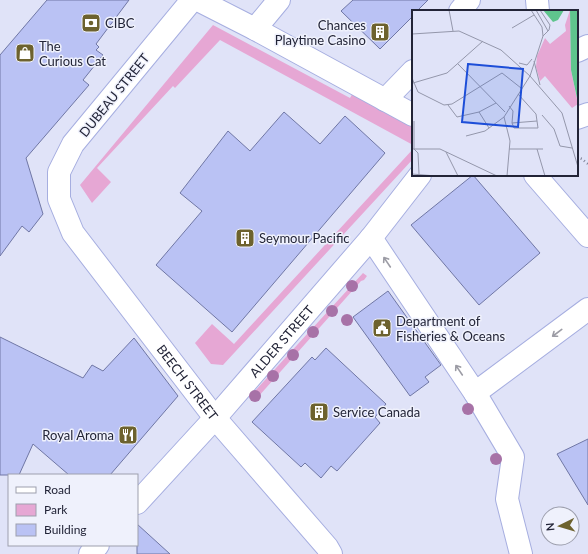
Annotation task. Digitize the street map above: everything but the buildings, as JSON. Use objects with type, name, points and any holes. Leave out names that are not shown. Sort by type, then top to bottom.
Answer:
[{"type":"street","name":"DUBEAU STREET","points":[[59,199],[59,172],[73,144],[192,0]]},
{"type":"street","points":[[198,0],[412,114]]},
{"type":"street","points":[[255,29],[279,0]]},
{"type":"street","points":[[461,10],[469,0]]},
{"type":"street","points":[[537,0],[538,10]]},
{"type":"street","points":[[578,51],[588,46]]},
{"type":"street","points":[[385,100],[412,71]]},
{"type":"street","points":[[578,118],[588,114]]},
{"type":"street","name":"ALDER STREET","points":[[138,502],[215,418],[371,238],[419,176]]},
{"type":"street","points":[[536,176],[588,236]]},
{"type":"street","name":"BEECH STREET","points":[[59,199],[73,233],[215,418],[327,547],[331,554]]},
{"type":"street","points":[[371,238],[475,393],[513,457],[507,499],[521,554]]},
{"type":"street","points":[[475,393],[588,310]]},
{"type":"street","points":[[90,554],[97,546]]},
{"type":"path","points":[[578,157],[588,164]]},
{"type":"green space","points":[[213,25],[350,98],[354,91],[412,121],[412,144],[220,40],[175,88],[173,86],[97,168],[111,182],[92,203],[80,185]]},
{"type":"green space","points":[[412,150],[412,160],[223,365],[211,364],[195,343],[212,324],[234,344]]},
{"type":"green space","points":[[363,273],[367,276],[364,280],[361,281],[258,397],[253,393]]},
{"type":"place","name":"CIBC","points":[[91,23]]},
{"type":"place","name":"Chances Playtime Casino","points":[[380,32]]},
{"type":"place","name":"The Curious Cat","points":[[25,53]]},
{"type":"place","name":"Seymour Pacific","points":[[245,238]]},
{"type":"place","name":"Department of Fisheries & Oceans","points":[[382,328]]},
{"type":"place","name":"Service Canada","points":[[319,412]]},
{"type":"place","name":"Royal Aroma","points":[[128,435]]}]
